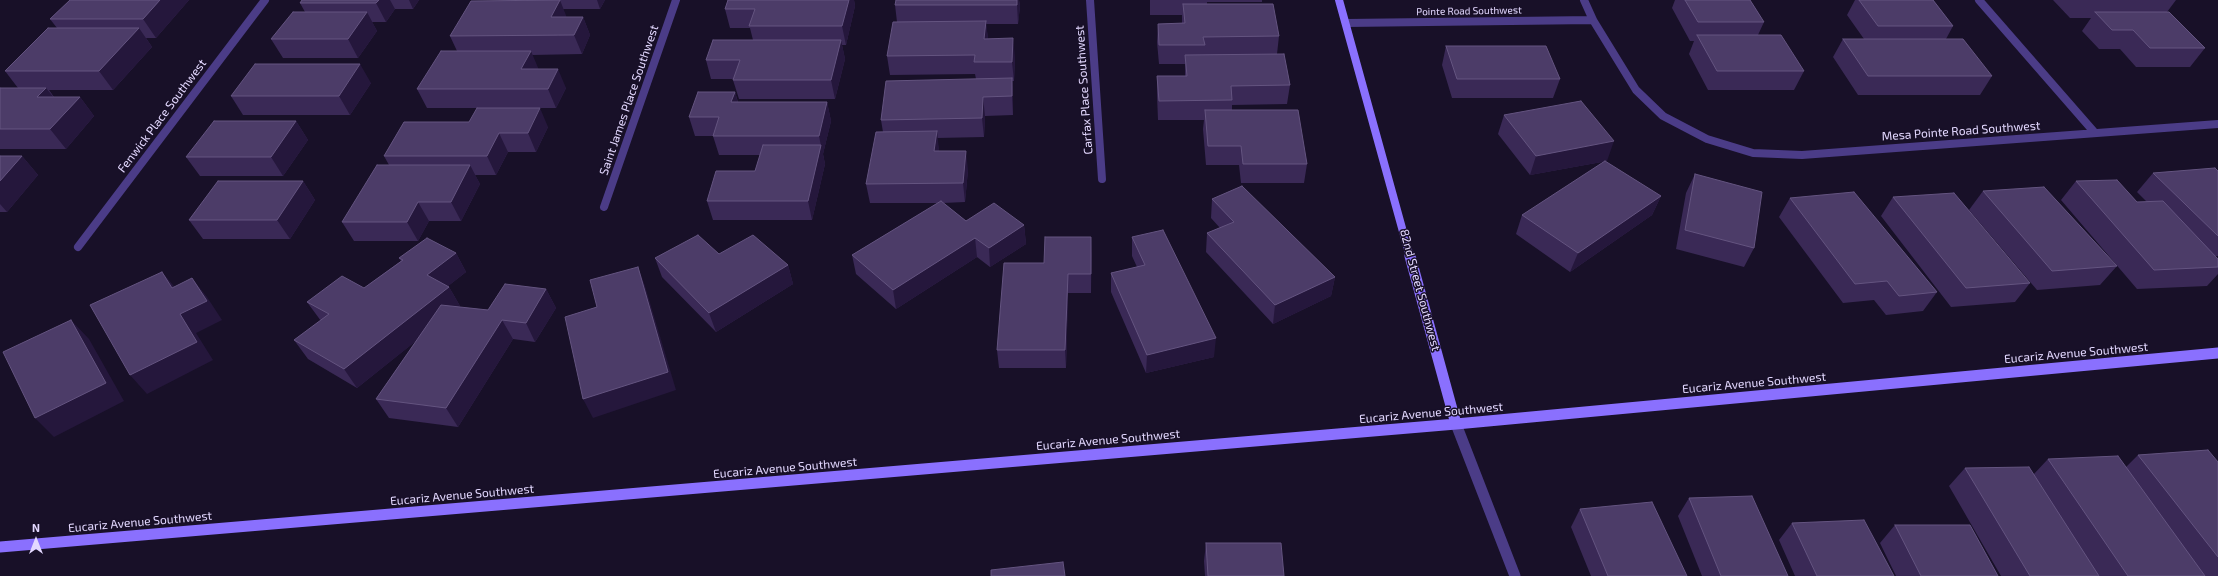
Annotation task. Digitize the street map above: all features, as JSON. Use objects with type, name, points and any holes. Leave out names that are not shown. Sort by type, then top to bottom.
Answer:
[{"type":"street","name":"Fenwick Place Southwest","points":[[78,247],[265,0]]},
{"type":"street","name":"Saint James Place Southwest","points":[[604,207],[676,0]]},
{"type":"street","name":"Carfax Place Southwest","points":[[1090,0],[1102,179]]},
{"type":"street","name":"82nd Street Southwest","points":[[1339,0],[1456,424],[1515,576]]},
{"type":"street","name":"Mesa Pointe Road Southwest","points":[[1584,0],[1593,20],[1636,90],[1663,116],[1707,139],[1753,153],[1802,155],[2218,124]]},
{"type":"street","points":[[1979,0],[2095,133]]},
{"type":"street","name":"Pointe Road Southwest","points":[[1346,23],[1593,20]]},
{"type":"street","name":"Eucariz Avenue Southwest","points":[[0,547],[1456,424],[2218,353]]},
{"type":"building","points":[[70,0],[160,0],[143,19],[50,19]]},
{"type":"building","points":[[302,0],[379,0],[376,3],[300,3]]},
{"type":"building","points":[[560,0],[551,17],[583,17],[574,35],[450,36],[471,1]]},
{"type":"building","points":[[728,0],[849,0],[842,26],[749,26],[755,9],[725,9]]},
{"type":"building","points":[[896,0],[1017,0],[1017,5],[895,5]]},
{"type":"building","points":[[1685,0],[1750,0],[1764,22],[1698,22]]},
{"type":"building","points":[[1859,0],[1933,0],[1953,26],[1878,26]]},
{"type":"building","points":[[1183,4],[1273,4],[1279,36],[1203,37],[1205,45],[1159,45],[1158,24],[1185,23]]},
{"type":"building","points":[[293,12],[367,12],[348,39],[271,39]]},
{"type":"building","points":[[2095,12],[2169,12],[2205,48],[2150,48],[2133,30],[2112,30]]},
{"type":"building","points":[[986,21],[984,39],[1013,38],[1012,62],[974,62],[975,55],[887,56],[893,22]]},
{"type":"building","points":[[48,28],[139,28],[99,71],[5,71]]},
{"type":"building","points":[[1697,35],[1781,35],[1804,71],[1717,71]]},
{"type":"building","points":[[1843,39],[1963,39],[1992,76],[1868,76]]},
{"type":"building","points":[[713,40],[841,40],[831,80],[733,80],[740,60],[706,60]]},
{"type":"building","points":[[1446,46],[1546,46],[1560,79],[1457,79]]},
{"type":"building","points":[[441,51],[531,51],[521,69],[558,69],[548,89],[417,89]]},
{"type":"building","points":[[1284,54],[1290,85],[1231,86],[1232,100],[1159,101],[1157,76],[1187,76],[1185,55]]},
{"type":"building","points":[[255,64],[360,64],[339,96],[231,96]]},
{"type":"building","points":[[1012,78],[1012,96],[983,97],[982,118],[881,120],[886,81]]},
{"type":"building","points":[[0,88],[46,88],[37,97],[80,97],[50,129],[0,129]]},
{"type":"building","points":[[698,92],[735,92],[731,102],[827,102],[819,136],[713,136],[719,117],[689,117]]},
{"type":"building","points":[[1581,101],[1614,141],[1536,156],[1504,115]]},
{"type":"building","points":[[477,108],[540,108],[528,133],[499,133],[487,156],[384,156],[404,122],[469,122]]},
{"type":"building","points":[[1205,110],[1298,110],[1307,164],[1243,164],[1241,146],[1208,146]]},
{"type":"building","points":[[214,121],[296,121],[271,157],[186,157]]},
{"type":"building","points":[[937,131],[934,151],[966,151],[963,183],[866,184],[876,132]]},
{"type":"building","points":[[763,145],[821,145],[808,201],[707,201],[716,171],[755,171]]},
{"type":"building","points":[[0,156],[22,156],[0,181]]},
{"type":"building","points":[[1605,161],[1661,196],[1578,253],[1522,215]]},
{"type":"building","points":[[377,165],[470,165],[451,202],[418,202],[407,222],[342,222]]},
{"type":"building","points":[[2215,168],[2218,171],[2218,236],[2153,173]]},
{"type":"building","points":[[1695,174],[1762,192],[1754,248],[1685,230]]},
{"type":"building","points":[[2117,180],[2137,202],[2163,201],[2218,259],[2218,267],[2154,270],[2076,181]]},
{"type":"building","points":[[218,181],[303,181],[277,220],[189,220]]},
{"type":"building","points":[[1242,186],[1335,277],[1275,305],[1207,233],[1234,222],[1212,199]]},
{"type":"building","points":[[2044,187],[2117,266],[2052,271],[1983,191]]},
{"type":"building","points":[[1854,192],[1937,292],[1899,296],[1887,281],[1855,284],[1790,198]]},
{"type":"building","points":[[1954,193],[2030,283],[1966,288],[1893,197]]},
{"type":"building","points":[[941,201],[966,221],[994,203],[1024,225],[989,248],[975,238],[893,290],[852,255]]},
{"type":"building","points":[[1163,230],[1216,338],[1147,355],[1111,273],[1145,265],[1132,237]]},
{"type":"building","points":[[698,235],[719,254],[753,235],[788,265],[709,313],[655,258]]},
{"type":"building","points":[[1045,237],[1091,237],[1091,274],[1068,274],[1065,350],[997,350],[1004,263],[1044,263]]},
{"type":"building","points":[[427,238],[456,253],[427,275],[449,287],[344,369],[294,340],[329,314],[307,302],[342,276],[364,288],[403,260],[399,258]]},
{"type":"building","points":[[638,267],[668,372],[583,399],[565,317],[597,307],[590,280]]},
{"type":"building","points":[[162,272],[172,288],[192,278],[207,301],[180,314],[197,342],[130,375],[90,305]]},
{"type":"building","points":[[505,284],[546,289],[526,323],[502,320],[446,408],[376,399],[441,305],[488,310]]},
{"type":"building","points":[[71,320],[106,383],[35,418],[3,352]]},
{"type":"building","points":[[2208,450],[2218,462],[2218,557],[2138,455]]},
{"type":"building","points":[[2118,456],[2205,576],[2128,576],[2048,459]]},
{"type":"building","points":[[2029,467],[2099,576],[2030,576],[1965,468]]},
{"type":"building","points":[[1752,496],[1788,576],[1721,576],[1689,498]]},
{"type":"building","points":[[1652,502],[1687,576],[1608,576],[1580,509]]},
{"type":"building","points":[[1864,520],[1894,576],[1817,576],[1792,523]]},
{"type":"building","points":[[1895,525],[1970,525],[1998,576],[1921,576]]},
{"type":"building","points":[[1206,543],[1281,543],[1284,576],[1208,576]]},
{"type":"building","points":[[1063,562],[1065,576],[991,576],[991,570]]}]
